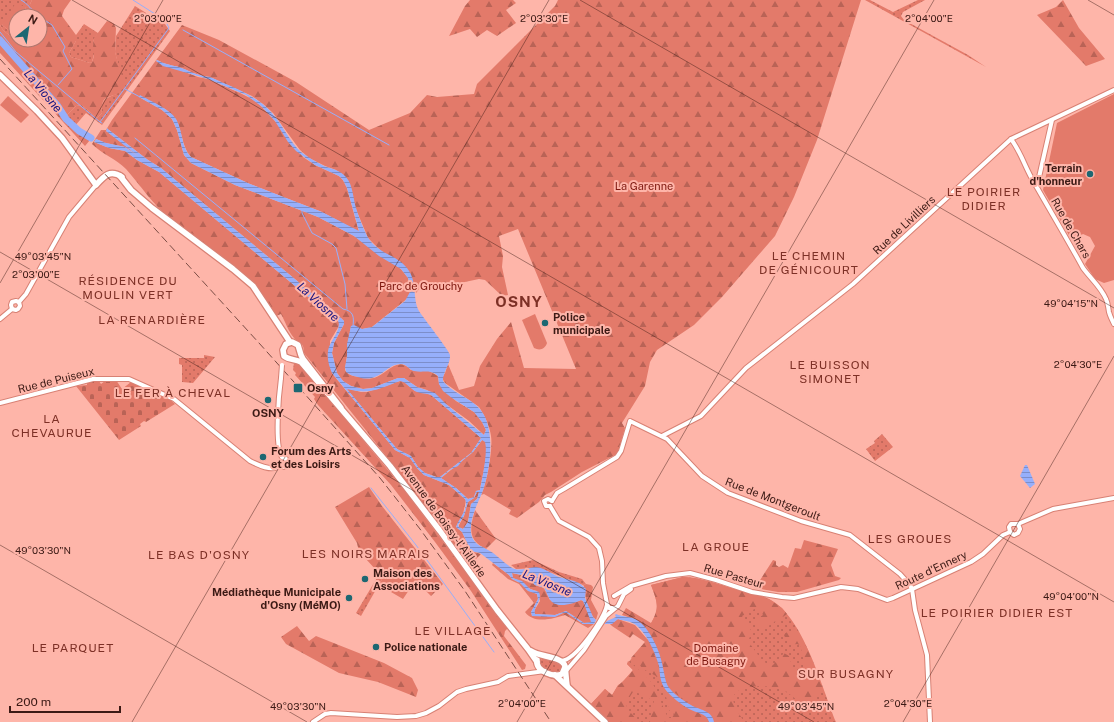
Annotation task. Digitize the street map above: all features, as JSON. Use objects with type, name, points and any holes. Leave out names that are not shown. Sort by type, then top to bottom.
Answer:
[{"type":"main road","points":[[0,75],[62,138],[96,185],[110,173],[115,173],[120,176],[136,196],[233,269],[253,286],[290,342],[298,345],[303,359],[341,408]]},
{"type":"main road","points":[[290,342],[284,346],[283,352],[287,358],[300,362],[341,408]]},
{"type":"main road","points":[[294,359],[300,352]]},
{"type":"main road","name":"Avenue de Boissy-l'Aillerie","points":[[341,408],[414,495],[492,604],[528,649],[539,668],[555,675]]},
{"type":"main road","name":"Avenue de Boissy-l'Aillerie","points":[[528,649],[535,654],[561,661]]},
{"type":"main road","points":[[537,664],[539,658],[544,656]]},
{"type":"main road","points":[[561,661],[567,686]]},
{"type":"main road","points":[[555,675],[560,675],[564,670]]},
{"type":"main road","points":[[555,675],[604,722]]},
{"type":"street","name":"Rue de Livilliers","points":[[662,436],[701,416],[746,368],[853,284],[1011,139],[1114,90]]},
{"type":"street","points":[[1037,186],[1052,120]]},
{"type":"street","name":"Rue de Chars","points":[[1011,139],[1022,156],[1032,179],[1083,268],[1093,282],[1099,286],[1108,301],[1109,313],[1114,324]]},
{"type":"street","points":[[1032,179],[1039,178]]},
{"type":"street","points":[[0,319],[12,309],[12,302],[18,302],[26,294],[69,217],[96,185]]},
{"type":"street","points":[[282,365],[283,352]]},
{"type":"street","points":[[282,365],[287,358]]},
{"type":"street","name":"Rue de Puiseux","points":[[0,403],[93,379],[129,379],[174,399],[250,461],[262,466],[277,468],[280,461],[278,407],[282,365]]},
{"type":"street","name":"Rue de Montgeroult","points":[[552,501],[564,489],[617,457],[621,451],[630,421],[662,436],[702,476],[715,486],[732,495],[802,521],[850,535],[893,567],[912,589]]},
{"type":"street","points":[[1018,524],[1020,529],[1018,533],[1014,535],[1010,532],[1009,527],[1011,524],[1018,524],[1053,509],[1114,498]]},
{"type":"street","points":[[550,506],[552,501],[548,499],[544,501],[546,506],[550,506],[559,521],[590,537],[596,544],[602,557],[603,579],[607,603],[610,608],[615,608]]},
{"type":"street","name":"Route d'Ennery","points":[[782,597],[794,598],[841,587],[858,589],[886,600],[971,562],[983,554],[1003,535],[1010,532]]},
{"type":"street","name":"Rue Pasteur","points":[[619,603],[624,594],[630,589],[681,574]]},
{"type":"street","name":"Rue Pasteur","points":[[613,596],[628,587],[666,576],[694,574],[752,592],[782,597]]},
{"type":"street","points":[[912,589],[915,610],[927,655],[930,722]]},
{"type":"street","points":[[603,617],[619,603],[618,599],[605,591]]},
{"type":"street","points":[[564,670],[584,650],[603,617],[609,598],[613,596]]},
{"type":"street","points":[[561,661],[569,659],[582,647],[597,627]]},
{"type":"street","points":[[528,674],[537,664]]},
{"type":"street","points":[[313,722],[325,714],[331,713],[397,717],[416,716],[426,713],[439,706],[457,692],[498,682],[508,676],[545,671]]},
{"type":"green space","points":[[0,0],[32,0],[29,8],[8,8],[8,20],[2,25],[8,30],[8,34],[0,25]]},
{"type":"green space","points":[[32,0],[71,0],[62,16],[76,35],[76,41],[69,53],[71,57],[90,63],[92,62],[94,55],[94,38],[107,21],[114,24],[116,28],[115,52],[124,84],[122,90],[104,101],[102,105],[102,113],[97,118],[82,105],[76,106],[66,116],[67,121],[78,132],[90,140],[85,146],[0,53],[0,25],[8,33],[8,48],[48,48],[48,8],[30,8]]},
{"type":"green space","points":[[470,0],[513,0],[516,3],[506,10],[516,23],[497,36],[487,30],[477,37],[470,29],[449,36],[465,6]]},
{"type":"green space","points":[[558,0],[861,0],[817,140],[794,197],[775,236],[722,297],[694,325],[657,350],[650,362],[645,386],[622,423],[625,428],[618,452],[545,495],[539,502],[517,518],[509,514],[511,510],[484,494],[481,495],[487,475],[491,442],[491,436],[485,417],[479,407],[445,383],[442,378],[448,364],[459,390],[474,386],[480,366],[497,339],[511,322],[524,368],[576,369],[518,229],[499,236],[503,256],[502,267],[508,295],[502,296],[485,280],[479,279],[446,286],[433,284],[420,288],[416,293],[414,283],[392,257],[382,252],[368,238],[355,207],[349,183],[336,170],[309,158],[300,150],[273,113],[252,96],[210,77],[157,60],[156,61],[198,77],[208,79],[252,99],[261,106],[275,121],[303,157],[315,165],[339,176],[343,180],[347,188],[359,232],[322,212],[250,184],[191,157],[185,147],[177,121],[171,113],[140,96],[139,97],[162,110],[172,119],[177,130],[184,155],[191,163],[235,185],[318,217],[354,236],[401,269],[408,278],[410,286],[408,298],[372,327],[362,329],[351,326],[345,370],[353,376],[363,378],[374,378],[392,367],[401,364],[411,370],[429,371],[438,376],[439,384],[456,401],[474,412],[486,430],[484,435],[469,421],[427,390],[417,387],[404,378],[398,378],[372,388],[363,389],[351,386],[343,381],[337,373],[332,353],[334,343],[344,324],[344,321],[337,314],[161,168],[148,160],[109,130],[106,131],[139,156],[125,147],[96,139],[94,142],[109,148],[125,151],[137,160],[159,172],[307,296],[337,319],[339,326],[330,341],[332,373],[395,450],[410,458],[424,475],[449,485],[466,500],[463,514],[456,527],[462,532],[471,551],[481,554],[469,566],[409,485],[304,353],[302,345],[292,335],[281,314],[276,316],[260,291],[247,278],[226,260],[165,214],[153,202],[126,169],[92,144],[101,130],[106,130],[182,25],[219,40],[296,82],[369,130],[410,113],[427,95],[437,97],[474,94],[477,84],[555,6]]},
{"type":"green space","points":[[865,0],[870,0],[893,12],[918,0],[925,0],[903,12],[901,16],[904,20],[968,55],[986,67]]},
{"type":"green space","points":[[1063,0],[1079,28],[1105,59],[1086,66],[1037,15],[1056,7]]},
{"type":"green space","points":[[17,3],[25,8],[13,8]]},
{"type":"green space","points":[[135,6],[165,24],[170,31],[102,125],[86,113],[74,127],[67,120],[66,116],[76,106],[82,105],[97,118],[102,113],[102,105],[104,100],[116,94],[120,72],[115,52],[116,36]]},
{"type":"green space","points":[[8,15],[8,30],[2,25]]},
{"type":"green space","points":[[84,24],[98,33],[93,41],[95,50],[92,62],[90,63],[71,57],[69,53],[76,41],[76,35]]},
{"type":"green space","points":[[1114,94],[1114,280],[1104,283],[1095,279],[1085,264],[1095,246],[1090,237],[1083,234],[1078,237],[1070,237],[1043,190],[1057,123]]},
{"type":"green space","points":[[8,96],[29,115],[21,123],[0,105]]},
{"type":"green space","points":[[535,314],[547,343],[544,348],[540,349],[534,348],[522,320]]},
{"type":"green space","points":[[204,355],[215,357],[193,383],[182,382],[182,365],[179,364],[179,358],[204,358]]},
{"type":"green space","points":[[294,363],[299,363],[402,487],[508,628],[505,631],[504,636],[526,665],[525,669],[522,670],[471,591],[391,485],[318,405],[314,399],[315,397],[295,375],[296,373],[293,370]]},
{"type":"green space","points":[[116,380],[122,389],[131,382],[167,397],[175,404],[146,422],[144,421],[140,424],[141,426],[119,440],[76,386],[87,385],[87,383],[99,381],[101,384],[105,381]]},
{"type":"green space","points":[[403,381],[415,391],[431,395],[481,438],[471,453],[440,477],[425,473],[418,467],[411,456],[397,449],[346,388],[367,392]]},
{"type":"green space","points":[[882,434],[893,447],[875,461],[866,449],[875,443],[874,441]]},
{"type":"green space","points":[[483,439],[486,443],[486,455],[480,490],[476,491],[474,497],[468,499],[456,488],[441,478],[473,452]]},
{"type":"green space","points":[[369,487],[443,584],[431,596],[422,587],[409,590],[403,599],[379,585],[382,579],[379,577],[380,574],[360,551],[357,543],[335,507]]},
{"type":"green space","points":[[477,492],[479,492],[477,499],[471,504],[468,520],[463,529],[459,527],[459,525],[464,516],[468,502],[474,498]]},
{"type":"green space","points":[[475,510],[496,539],[486,549],[476,542],[473,537],[471,527]]},
{"type":"green space","points":[[804,540],[838,549],[831,565],[835,576],[841,578],[839,580],[797,592],[778,592],[755,588],[773,560],[776,561],[776,565],[779,567],[783,565],[788,568],[795,548],[801,549]]},
{"type":"green space","points":[[533,560],[559,572],[582,579],[586,584],[583,585],[539,568],[516,569],[511,565]]},
{"type":"green space","points":[[493,563],[512,579],[522,584],[527,590],[537,594],[538,599],[531,612],[532,616],[556,616],[567,613],[583,624],[594,624],[588,628],[565,615],[544,620],[529,616],[525,612],[534,603],[519,584],[508,579],[492,565]]},
{"type":"green space","points":[[512,573],[526,576],[535,585],[544,588],[550,600],[576,602],[581,600],[583,601],[592,622],[584,623],[566,611],[555,615],[535,614],[534,611],[540,601],[537,591],[530,589],[520,581],[513,578]]},
{"type":"green space","points":[[378,576],[382,579],[361,616],[356,613]]},
{"type":"green space","name":"Domaine de Busagny","points":[[683,577],[704,580],[761,596],[769,599],[781,607],[792,620],[810,654],[836,722],[609,722],[591,704],[605,689],[612,695],[618,685],[623,682],[633,670],[627,664],[650,636],[647,631],[657,609],[656,599],[651,585]]},
{"type":"green space","name":"Domaine de Busagny","points":[[683,577],[711,582],[769,599],[782,608],[787,614],[762,630],[755,620],[763,615],[758,607],[742,616],[752,632],[748,641],[763,662],[773,665],[784,653],[789,656],[794,672],[800,674],[804,672],[806,668],[800,645],[789,643],[784,635],[788,631],[798,631],[808,650],[823,690],[815,693],[816,705],[804,709],[793,696],[786,692],[771,687],[754,686],[740,690],[733,697],[735,706],[744,722],[714,722],[708,713],[691,705],[670,689],[666,683],[662,662],[650,635],[637,620],[622,615],[626,608],[651,623],[656,613],[657,604],[651,585]]},
{"type":"green space","points":[[586,584],[593,587],[591,600],[598,613],[596,620],[587,604],[583,585]]},
{"type":"green space","points":[[618,619],[635,625],[648,640],[658,664],[663,686],[670,694],[687,708],[707,717],[709,722],[650,722],[654,701],[633,692],[629,698],[627,706],[638,722],[609,722],[591,704],[605,689],[612,695],[617,687],[633,670],[627,664],[628,661],[642,672],[653,684],[668,718],[671,718],[674,714],[669,710],[665,692],[656,676],[645,670],[631,658],[645,642],[633,634],[630,638],[610,624]]},
{"type":"green space","points":[[297,626],[309,641],[316,636],[384,663],[412,678],[418,690],[416,697],[378,682],[339,673],[286,644],[281,637]]},
{"type":"green space","points":[[542,658],[550,659],[562,666],[561,671],[555,672],[545,669],[540,662]]},
{"type":"water","points":[[157,60],[210,77],[251,96],[272,113],[301,152],[324,166],[339,171],[346,177],[350,184],[357,212],[367,236],[376,247],[403,263],[407,268],[413,279],[419,311],[449,352],[450,358],[443,381],[453,390],[475,404],[484,415],[489,433],[490,454],[485,484],[471,522],[471,534],[473,539],[478,545],[491,552],[515,569],[520,570],[536,567],[580,584],[586,589],[585,598],[593,617],[596,620],[594,624],[583,624],[567,613],[563,613],[555,617],[532,616],[531,612],[538,599],[537,594],[528,591],[520,583],[512,579],[509,575],[480,553],[471,551],[462,532],[456,527],[465,510],[465,499],[449,485],[424,475],[410,458],[395,450],[332,373],[328,362],[328,351],[339,326],[337,319],[307,296],[159,172],[137,160],[125,151],[109,148],[94,142],[96,139],[125,147],[138,156],[106,131],[107,128],[148,160],[161,168],[337,314],[344,321],[344,324],[334,343],[332,353],[337,373],[343,381],[351,386],[363,389],[372,388],[398,378],[404,378],[417,387],[435,393],[447,405],[484,435],[486,430],[474,412],[443,391],[439,384],[438,376],[435,374],[429,372],[417,372],[401,364],[391,367],[374,378],[368,379],[353,376],[346,372],[347,344],[351,326],[354,325],[362,329],[372,327],[405,301],[410,292],[408,278],[401,269],[379,256],[354,236],[318,217],[235,185],[191,163],[184,155],[177,130],[172,119],[162,110],[139,97],[140,95],[173,115],[178,124],[185,149],[191,157],[250,184],[322,212],[359,231],[347,188],[343,180],[339,176],[315,165],[296,151],[288,142],[275,121],[261,106],[246,95],[208,79],[163,66],[156,61]],"holes":[[[400,381],[407,384],[419,393],[431,395],[481,438],[471,453],[440,477],[425,473],[418,467],[411,456],[397,449],[347,389],[355,391],[380,389]],[[482,440],[485,442],[485,459],[480,490],[476,491],[474,497],[468,499],[456,488],[441,478],[450,470],[458,466],[473,452]],[[477,492],[479,492],[477,499],[471,504],[468,522],[463,529],[458,525],[464,516],[468,502],[474,498]],[[512,573],[526,576],[535,585],[544,588],[552,602],[558,605],[566,605],[581,600],[583,601],[591,622],[584,623],[566,611],[555,615],[535,614],[535,608],[540,598],[539,592],[530,589],[522,581],[513,578]]]},
{"type":"water","points":[[1025,465],[1027,465],[1035,484],[1030,488],[1020,476]]},
{"type":"water","points":[[616,614],[637,620],[642,624],[657,648],[669,688],[683,700],[711,715],[714,722],[709,722],[704,715],[683,705],[665,689],[661,681],[659,666],[653,649],[644,633],[636,625],[618,619],[612,624],[604,624],[616,617]]},
{"type":"waterway","points":[[21,0],[31,8]]},
{"type":"waterway","points":[[133,0],[166,21]]},
{"type":"waterway","points":[[48,22],[52,25],[65,47],[63,51],[72,69],[58,85]]},
{"type":"waterway","points":[[102,123],[100,122],[169,28],[167,24]]},
{"type":"waterway","points":[[183,30],[389,145]]},
{"type":"waterway","points":[[0,32],[16,52],[100,122]]},
{"type":"waterway","name":"La Viosne","points":[[0,40],[57,105],[66,119],[79,131],[91,138]]},
{"type":"waterway","points":[[125,89],[140,97]]},
{"type":"waterway","points":[[135,138],[343,309],[349,311],[353,317],[353,326]]},
{"type":"waterway","points":[[302,210],[312,233],[332,244],[336,248],[345,284],[347,309]]},
{"type":"waterway","points":[[371,488],[416,545],[494,652]]},
{"type":"railway","points":[[0,59],[380,478],[420,529],[465,591],[551,722]]},
{"type":"place","name":"Terrain d'honneur","points":[[1090,174]]},
{"type":"place","name":"Police municipale","points":[[545,323]]},
{"type":"place","name":"Osny","points":[[298,388]]},
{"type":"place","name":"OSNY","points":[[268,400]]},
{"type":"place","name":"Forum des Arts et des Loisirs","points":[[263,457]]},
{"type":"place","name":"Maison des Associations","points":[[365,579]]},
{"type":"place","name":"Médiathèque Municipale d'Osny (MéMO)","points":[[349,598]]},
{"type":"place","name":"Police nationale","points":[[376,647]]},
{"type":"district","name":"LE POIRIER DIDIER","points":[[984,199]]},
{"type":"district","name":"LE CHEMIN DE GÉNICOURT","points":[[809,263]]},
{"type":"district","name":"RÉSIDENCE DU MOULIN VERT","points":[[128,288]]},
{"type":"district","name":"OSNY","points":[[519,302]]},
{"type":"district","name":"LA RENARDIÈRE","points":[[152,320]]},
{"type":"district","name":"LE BUISSON SIMONET","points":[[830,372]]},
{"type":"district","name":"LE FER À CHEVAL","points":[[173,393]]},
{"type":"district","name":"LA CHEVAURUE","points":[[52,426]]},
{"type":"district","name":"LES GROUES","points":[[910,539]]},
{"type":"district","name":"LA GROUE","points":[[716,547]]},
{"type":"district","name":"LES NOIRS MARAIS","points":[[366,554]]},
{"type":"district","name":"LE BAS D'OSNY","points":[[199,555]]},
{"type":"district","name":"LE POIRIER DIDIER EST","points":[[997,613]]},
{"type":"district","name":"LE VILLAGE","points":[[453,631]]},
{"type":"district","name":"LE PARQUET","points":[[73,648]]},
{"type":"district","name":"SUR BUSAGNY","points":[[846,674]]},
{"type":"park label","name":"La Garenne","points":[[644,186]]},
{"type":"park label","name":"Parc de Grouchy","points":[[421,286]]}]
